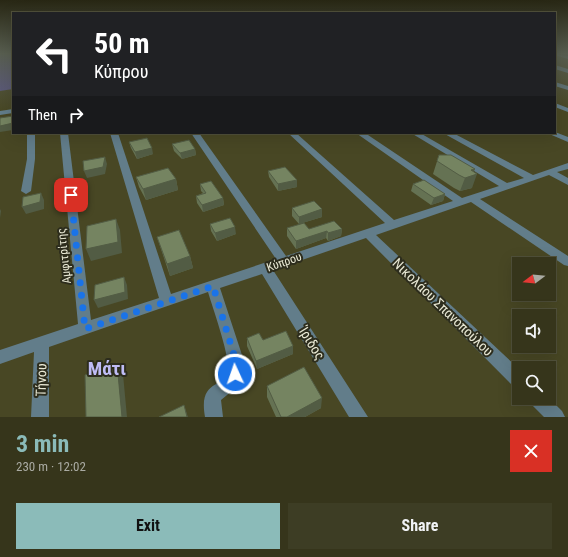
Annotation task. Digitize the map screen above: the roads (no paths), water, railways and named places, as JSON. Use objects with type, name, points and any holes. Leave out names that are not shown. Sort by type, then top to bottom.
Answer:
[{"type":"street","points":[[556,84],[568,88]]},
{"type":"street","points":[[556,105],[568,110]]},
{"type":"street","points":[[0,113],[12,111]]},
{"type":"street","points":[[0,119],[12,119]]},
{"type":"street","points":[[26,191],[31,159],[31,134]]},
{"type":"street","name":"Αμφιτρίτης","points":[[64,134],[85,329]]},
{"type":"street","points":[[114,134],[167,301]]},
{"type":"street","points":[[196,134],[284,262]]},
{"type":"street","points":[[293,134],[393,225]]},
{"type":"street","points":[[362,134],[568,262]]},
{"type":"street","points":[[417,134],[507,187]]},
{"type":"street","points":[[449,134],[532,178]]},
{"type":"street","points":[[553,134],[568,140]]},
{"type":"street","name":"Κύπρου","points":[[0,357],[568,166]]},
{"type":"street","points":[[550,172],[568,182]]},
{"type":"street","name":"Νικολάου Σπανοπούλου","points":[[368,234],[512,373]]},
{"type":"street","name":"Ίριδος","points":[[265,268],[359,417]]},
{"type":"street","points":[[213,286],[234,355],[235,365],[235,374],[232,380],[215,393],[211,400],[211,407],[214,417]]},
{"type":"street","name":"Τήνου","points":[[40,417],[42,343]]},
{"type":"street","points":[[544,405],[556,417]]},
{"type":"district","name":"Μάτι","points":[[107,368]]}]
